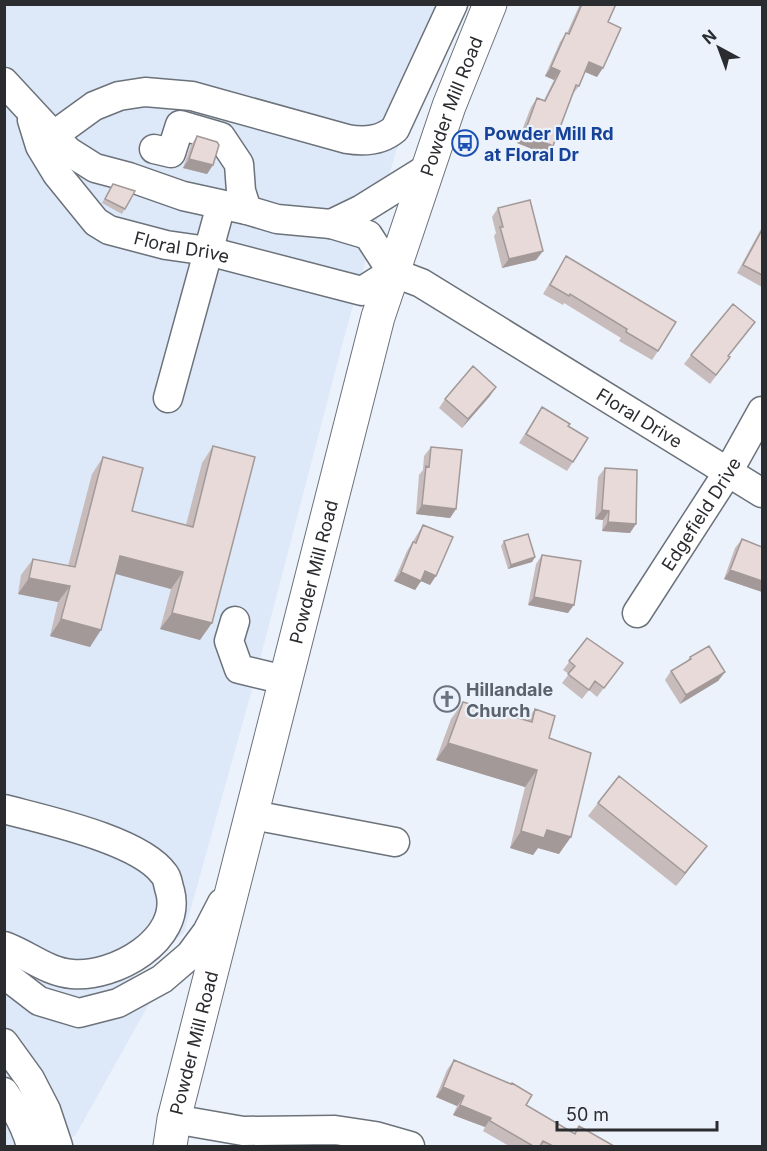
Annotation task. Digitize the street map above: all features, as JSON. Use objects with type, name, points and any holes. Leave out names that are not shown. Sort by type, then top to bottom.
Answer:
[{"type":"main road","name":"Powder Mill Road","points":[[172,1133],[376,326],[392,272],[449,106],[489,4]]},
{"type":"main road","points":[[155,1146],[172,1133]]},
{"type":"street","points":[[54,135],[94,106],[119,96],[145,92],[192,96],[347,139],[363,141],[386,136],[395,129],[453,4]]},
{"type":"street","name":"Floral Drive","points":[[4,82],[68,151],[95,168],[183,196],[277,219],[331,224],[368,235],[392,272],[421,283],[762,493]]},
{"type":"street","name":"Floral Drive","points":[[31,111],[34,130],[40,146],[57,174],[96,222],[108,230],[166,245],[208,251],[362,291],[392,272]]},
{"type":"street","points":[[154,148],[171,153],[180,125],[221,137],[239,164],[241,190],[234,207],[208,251],[168,398]]},
{"type":"street","points":[[331,224],[362,209],[428,168]]},
{"type":"street","name":"Edgefield Drive","points":[[637,613],[728,472],[762,411]]},
{"type":"street","points":[[235,621],[229,641],[239,669],[285,681]]},
{"type":"street","points":[[4,809],[80,830],[143,854],[165,874],[173,901],[168,923],[142,953],[97,973],[71,974],[43,966],[4,946]]},
{"type":"street","points":[[253,815],[395,842]]},
{"type":"street","points":[[4,974],[39,1001],[79,1013],[118,1003],[162,979],[189,955],[207,932],[238,872]]},
{"type":"street","points":[[4,1043],[30,1079],[46,1110],[58,1146]]},
{"type":"street","points":[[4,1092],[13,1105],[31,1146]]},
{"type":"street","points":[[172,1133],[335,1130],[375,1136],[410,1146]]},
{"type":"shaded area","points":[[5,5],[469,5],[396,151],[341,349],[253,686],[184,933],[131,973],[150,1002],[75,1136],[47,1144],[47,1146],[5,1146]]},
{"type":"building","points":[[582,4],[616,4],[608,22],[621,28],[603,68],[589,62],[579,86],[576,85],[553,146],[524,134],[537,98],[545,101],[560,71],[551,67]]},
{"type":"building","points":[[197,136],[217,142],[219,145],[213,165],[189,159]]},
{"type":"building","points":[[113,184],[135,191],[125,209],[105,199]]},
{"type":"building","points":[[530,200],[543,251],[509,259],[500,227],[503,227],[498,208]]},
{"type":"building","points":[[762,230],[762,275],[743,265]]},
{"type":"building","points":[[566,256],[676,322],[658,351],[570,294],[569,296],[550,285]]},
{"type":"building","points":[[733,304],[755,322],[716,375],[691,355]]},
{"type":"building","points":[[473,366],[496,387],[468,419],[445,399]]},
{"type":"building","points":[[542,407],[588,438],[573,462],[526,434]]},
{"type":"building","points":[[213,446],[255,457],[212,623],[172,613],[183,572],[120,556],[101,630],[61,619],[70,586],[29,578],[33,559],[75,567],[103,457],[143,468],[132,511],[193,527]]},
{"type":"building","points":[[431,447],[462,450],[456,509],[422,505],[426,466],[429,467]]},
{"type":"building","points":[[605,468],[637,470],[636,524],[608,522],[609,511],[602,510]]},
{"type":"building","points":[[423,525],[453,537],[436,576],[425,571],[421,581],[401,572],[413,542],[416,543]]},
{"type":"building","points":[[528,534],[535,557],[511,565],[504,541]]},
{"type":"building","points":[[742,539],[762,547],[762,581],[730,570]]},
{"type":"building","points":[[542,555],[581,561],[574,605],[534,597]]},
{"type":"building","points":[[587,638],[623,663],[604,688],[595,681],[589,690],[568,674],[575,666],[569,661]]},
{"type":"building","points":[[709,646],[725,672],[686,695],[671,671]]},
{"type":"building","points":[[463,702],[532,722],[535,709],[555,716],[549,738],[591,753],[571,837],[547,830],[544,838],[521,831],[537,770],[448,743]]},
{"type":"building","points":[[619,776],[707,846],[685,873],[598,803]]},
{"type":"building","points":[[454,1060],[512,1083],[532,1095],[526,1105],[575,1134],[579,1126],[614,1146],[553,1146],[543,1141],[540,1146],[533,1146],[490,1121],[491,1118],[460,1105],[464,1096],[443,1087]]},
{"type":"place","name":"Powder Mill Rd at Floral Dr","points":[[465,143]]},
{"type":"place","name":"Hillandale Church","points":[[447,699]]}]
